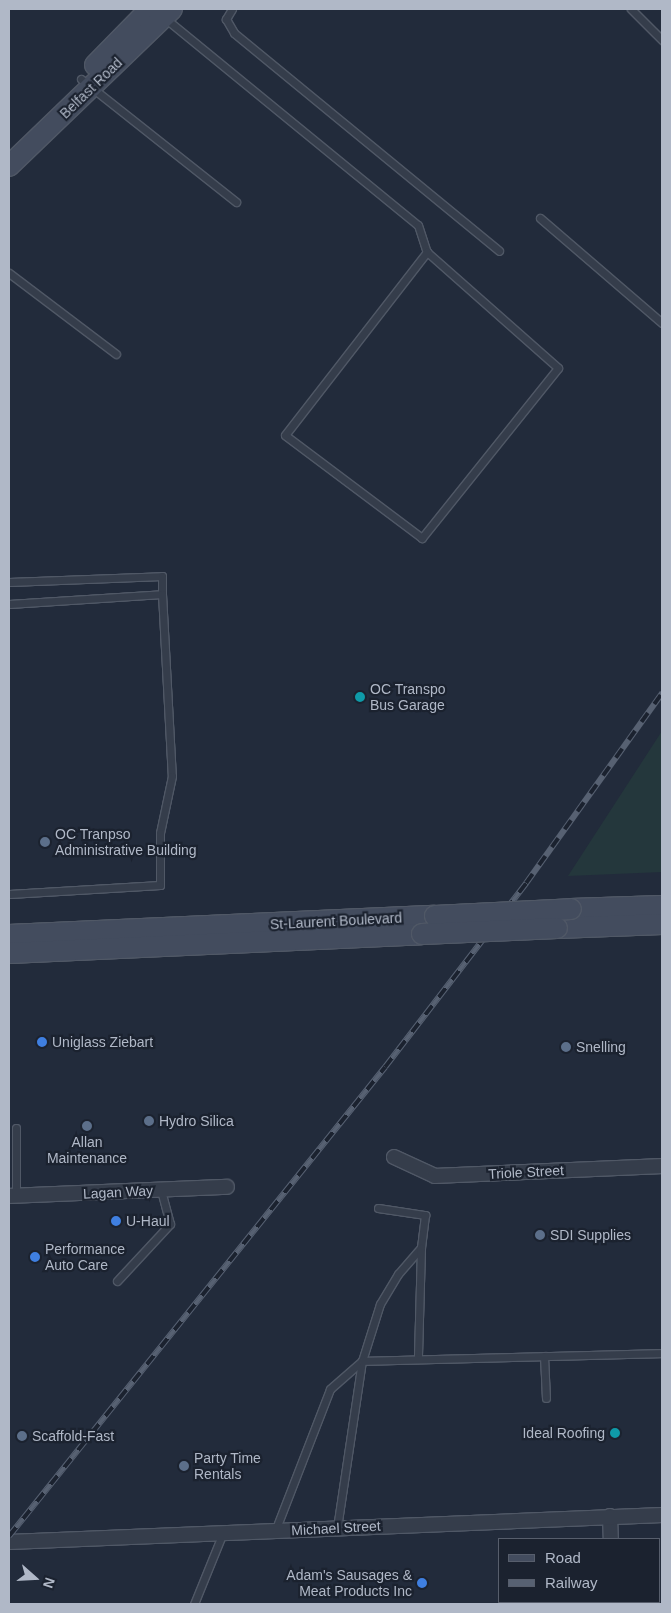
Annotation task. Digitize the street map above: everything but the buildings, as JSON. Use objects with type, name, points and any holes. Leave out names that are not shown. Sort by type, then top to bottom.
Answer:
[{"type":"main road","name":"Belfast Road","points":[[9,158],[161,11]]},
{"type":"main road","name":"Belfast Road","points":[[9,166],[86,83]]},
{"type":"main road","name":"St-Laurent Boulevard","points":[[9,935],[662,906]]},
{"type":"main road","name":"St-Laurent Boulevard","points":[[9,953],[662,924]]},
{"type":"street","name":"Triole Street","points":[[394,1157],[435,1176],[662,1166]]},
{"type":"street","name":"Lagan Way","points":[[12,1196],[227,1187]]},
{"type":"street","name":"Michael Street","points":[[9,1542],[222,1535],[336,1528],[662,1515]]},
{"type":"street","points":[[610,1516],[611,1538]]},
{"type":"lane","points":[[232,9],[226,20],[234,33],[498,251]]},
{"type":"lane","points":[[631,9],[662,40]]},
{"type":"lane","points":[[161,11],[418,225],[427,252],[558,368],[422,538],[285,435],[427,252]]},
{"type":"lane","points":[[86,83],[236,202]]},
{"type":"lane","points":[[540,218],[662,323]]},
{"type":"lane","points":[[9,273],[116,354]]},
{"type":"lane","points":[[9,582],[162,576],[172,776],[160,833],[160,885],[9,894]]},
{"type":"lane","points":[[9,604],[162,594]]},
{"type":"lane","points":[[12,1196],[16,1128]]},
{"type":"lane","points":[[117,1281],[170,1224],[161,1190]]},
{"type":"lane","points":[[378,1208],[425,1215],[421,1248],[418,1358]]},
{"type":"lane","points":[[336,1528],[362,1361],[380,1304],[398,1274],[421,1248]]},
{"type":"lane","points":[[275,1532],[330,1389],[362,1361],[418,1358],[662,1353]]},
{"type":"lane","points":[[544,1356],[546,1398]]},
{"type":"lane","points":[[194,1604],[222,1535]]},
{"type":"green space","points":[[662,731],[662,872],[568,876]]},
{"type":"railway","points":[[9,1536],[385,1067],[526,883],[662,693]]},
{"type":"place","name":"OC Transpo Bus Garage","points":[[360,697]]},
{"type":"place","name":"OC Tranpso Administrative Building","points":[[45,842]]},
{"type":"place","name":"Uniglass Ziebart","points":[[42,1042]]},
{"type":"place","name":"Snelling","points":[[566,1047]]},
{"type":"place","name":"Hydro Silica","points":[[149,1121]]},
{"type":"place","name":"Allan Maintenance","points":[[87,1126]]},
{"type":"place","name":"U-Haul","points":[[116,1221]]},
{"type":"place","name":"SDI Supplies","points":[[540,1235]]},
{"type":"place","name":"Performance Auto Care","points":[[35,1257]]},
{"type":"place","name":"Ideal Roofing","points":[[615,1433]]},
{"type":"place","name":"Scaffold-Fast","points":[[22,1436]]},
{"type":"place","name":"Party Time Rentals","points":[[184,1466]]},
{"type":"place","name":"Adam's Sausages & Meat Products Inc","points":[[422,1583]]}]
